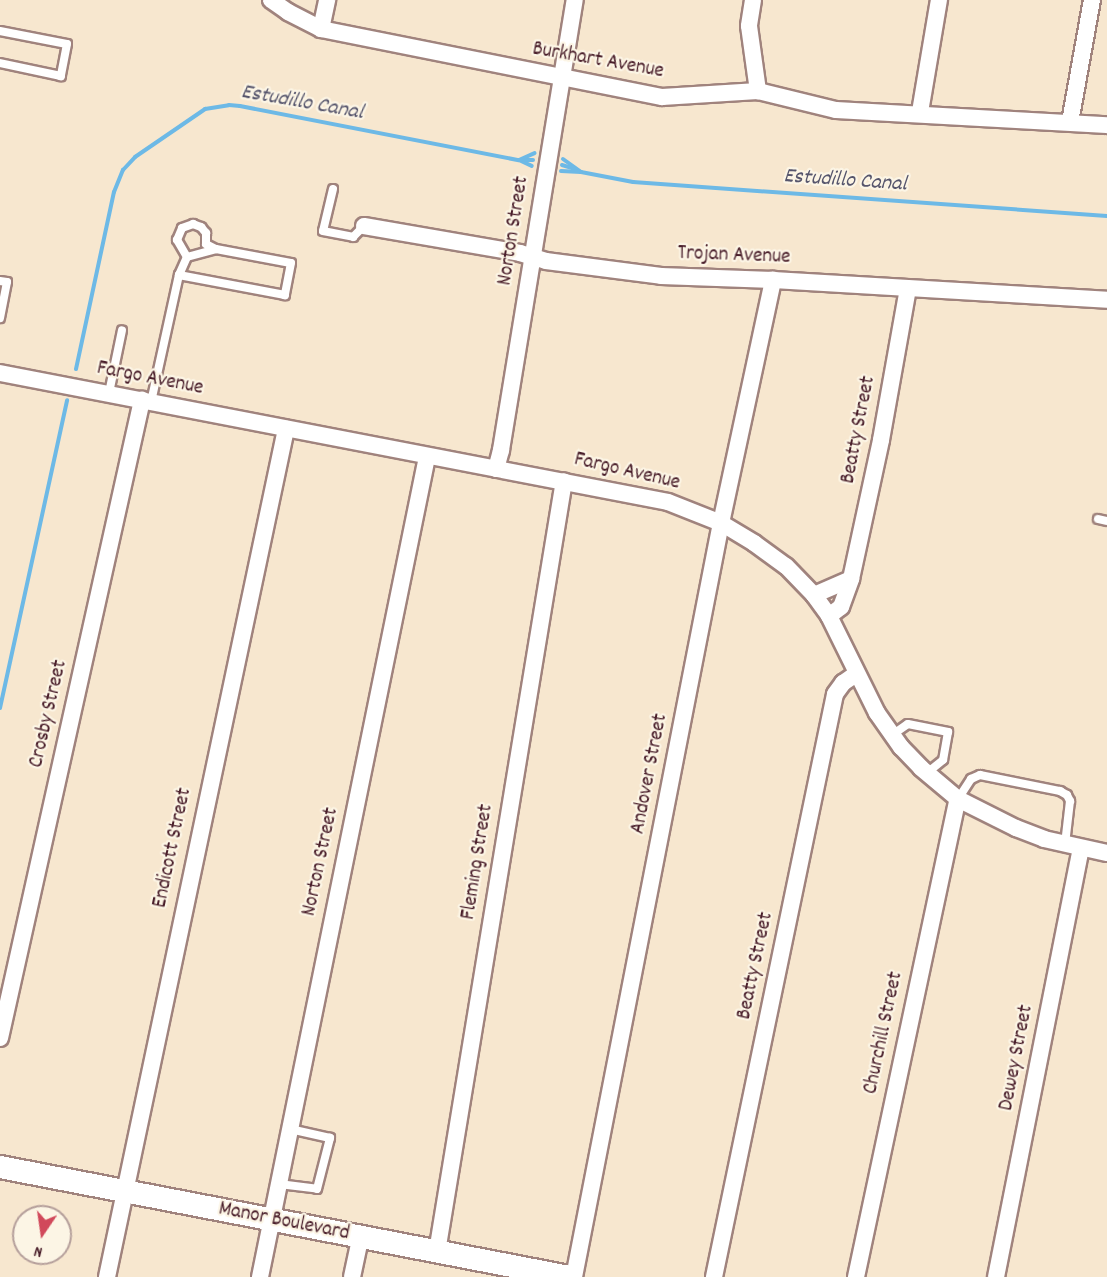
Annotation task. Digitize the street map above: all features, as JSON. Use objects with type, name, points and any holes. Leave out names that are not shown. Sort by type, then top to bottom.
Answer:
[{"type":"street","name":"Burkhart Avenue","points":[[271,0],[288,12],[321,29],[662,97],[758,91],[836,110],[920,112],[1107,125]]},
{"type":"street","points":[[321,29],[327,0]]},
{"type":"street","name":"Norton Street","points":[[496,469],[575,0]]},
{"type":"street","points":[[753,0],[749,26],[758,91]]},
{"type":"street","points":[[920,112],[939,0]]},
{"type":"street","points":[[1070,122],[1092,0]]},
{"type":"street","name":"Trojan Avenue","points":[[364,226],[520,253],[533,258],[661,276],[773,280],[1107,300]]},
{"type":"street","name":"Andover Street","points":[[574,1277],[721,523],[773,280]]},
{"type":"street","name":"Beatty Street","points":[[829,616],[841,607],[851,579],[881,440],[908,288]]},
{"type":"street","name":"Fargo Avenue","points":[[0,373],[668,502],[721,523],[786,566],[814,595],[829,616],[856,674],[892,735],[927,773],[958,799],[1016,828],[1073,846],[1107,853]]},
{"type":"street","name":"Crosby Street","points":[[0,1038],[147,401]]},
{"type":"street","name":"Endicott Street","points":[[107,1277],[285,429]]},
{"type":"street","name":"Norton Street","points":[[260,1277],[427,457]]},
{"type":"street","name":"Fleming Street","points":[[437,1252],[564,481]]},
{"type":"street","points":[[814,595],[851,579]]},
{"type":"street","name":"Beatty Street","points":[[714,1277],[835,694],[843,683],[856,674]]},
{"type":"street","name":"Churchill Street","points":[[856,1277],[958,799]]},
{"type":"street","name":"Dewey Street","points":[[996,1277],[1073,846]]},
{"type":"street","name":"Manor Boulevard","points":[[0,1167],[541,1274],[569,1277]]},
{"type":"street","points":[[352,1277],[360,1238]]},
{"type":"lane","points":[[0,31],[67,44],[61,76],[0,63]]},
{"type":"lane","points":[[333,189],[323,231],[353,237],[364,226]]},
{"type":"lane","points":[[179,275],[285,295],[291,263],[216,249],[206,244],[206,233],[201,227],[186,225],[179,231],[177,240],[187,257]]},
{"type":"lane","points":[[187,257],[216,249]]},
{"type":"lane","points":[[147,401],[179,275],[187,257]]},
{"type":"lane","points":[[0,318],[4,282]]},
{"type":"lane","points":[[109,393],[122,330]]},
{"type":"lane","points":[[892,735],[908,724],[948,732],[942,760],[927,773]]},
{"type":"lane","points":[[958,799],[971,779],[980,775],[1060,791],[1067,795],[1070,801],[1073,846]]},
{"type":"lane","points":[[279,1184],[317,1189],[330,1138],[290,1130]]},
{"type":"waterway","name":"Estudillo Canal","points":[[76,369],[114,192],[123,170],[135,157],[205,109],[229,105],[240,106],[519,160],[535,153]]},
{"type":"waterway","name":"Estudillo Canal","points":[[563,159],[581,172],[633,182],[1107,216]]},
{"type":"waterway","name":"Estudillo Canal","points":[[519,160],[532,166]]},
{"type":"waterway","name":"Estudillo Canal","points":[[523,160],[533,160]]},
{"type":"waterway","name":"Estudillo Canal","points":[[562,165],[575,169]]},
{"type":"waterway","name":"Estudillo Canal","points":[[561,171],[581,172]]},
{"type":"waterway","name":"Estudillo Canal","points":[[0,708],[67,400]]}]
